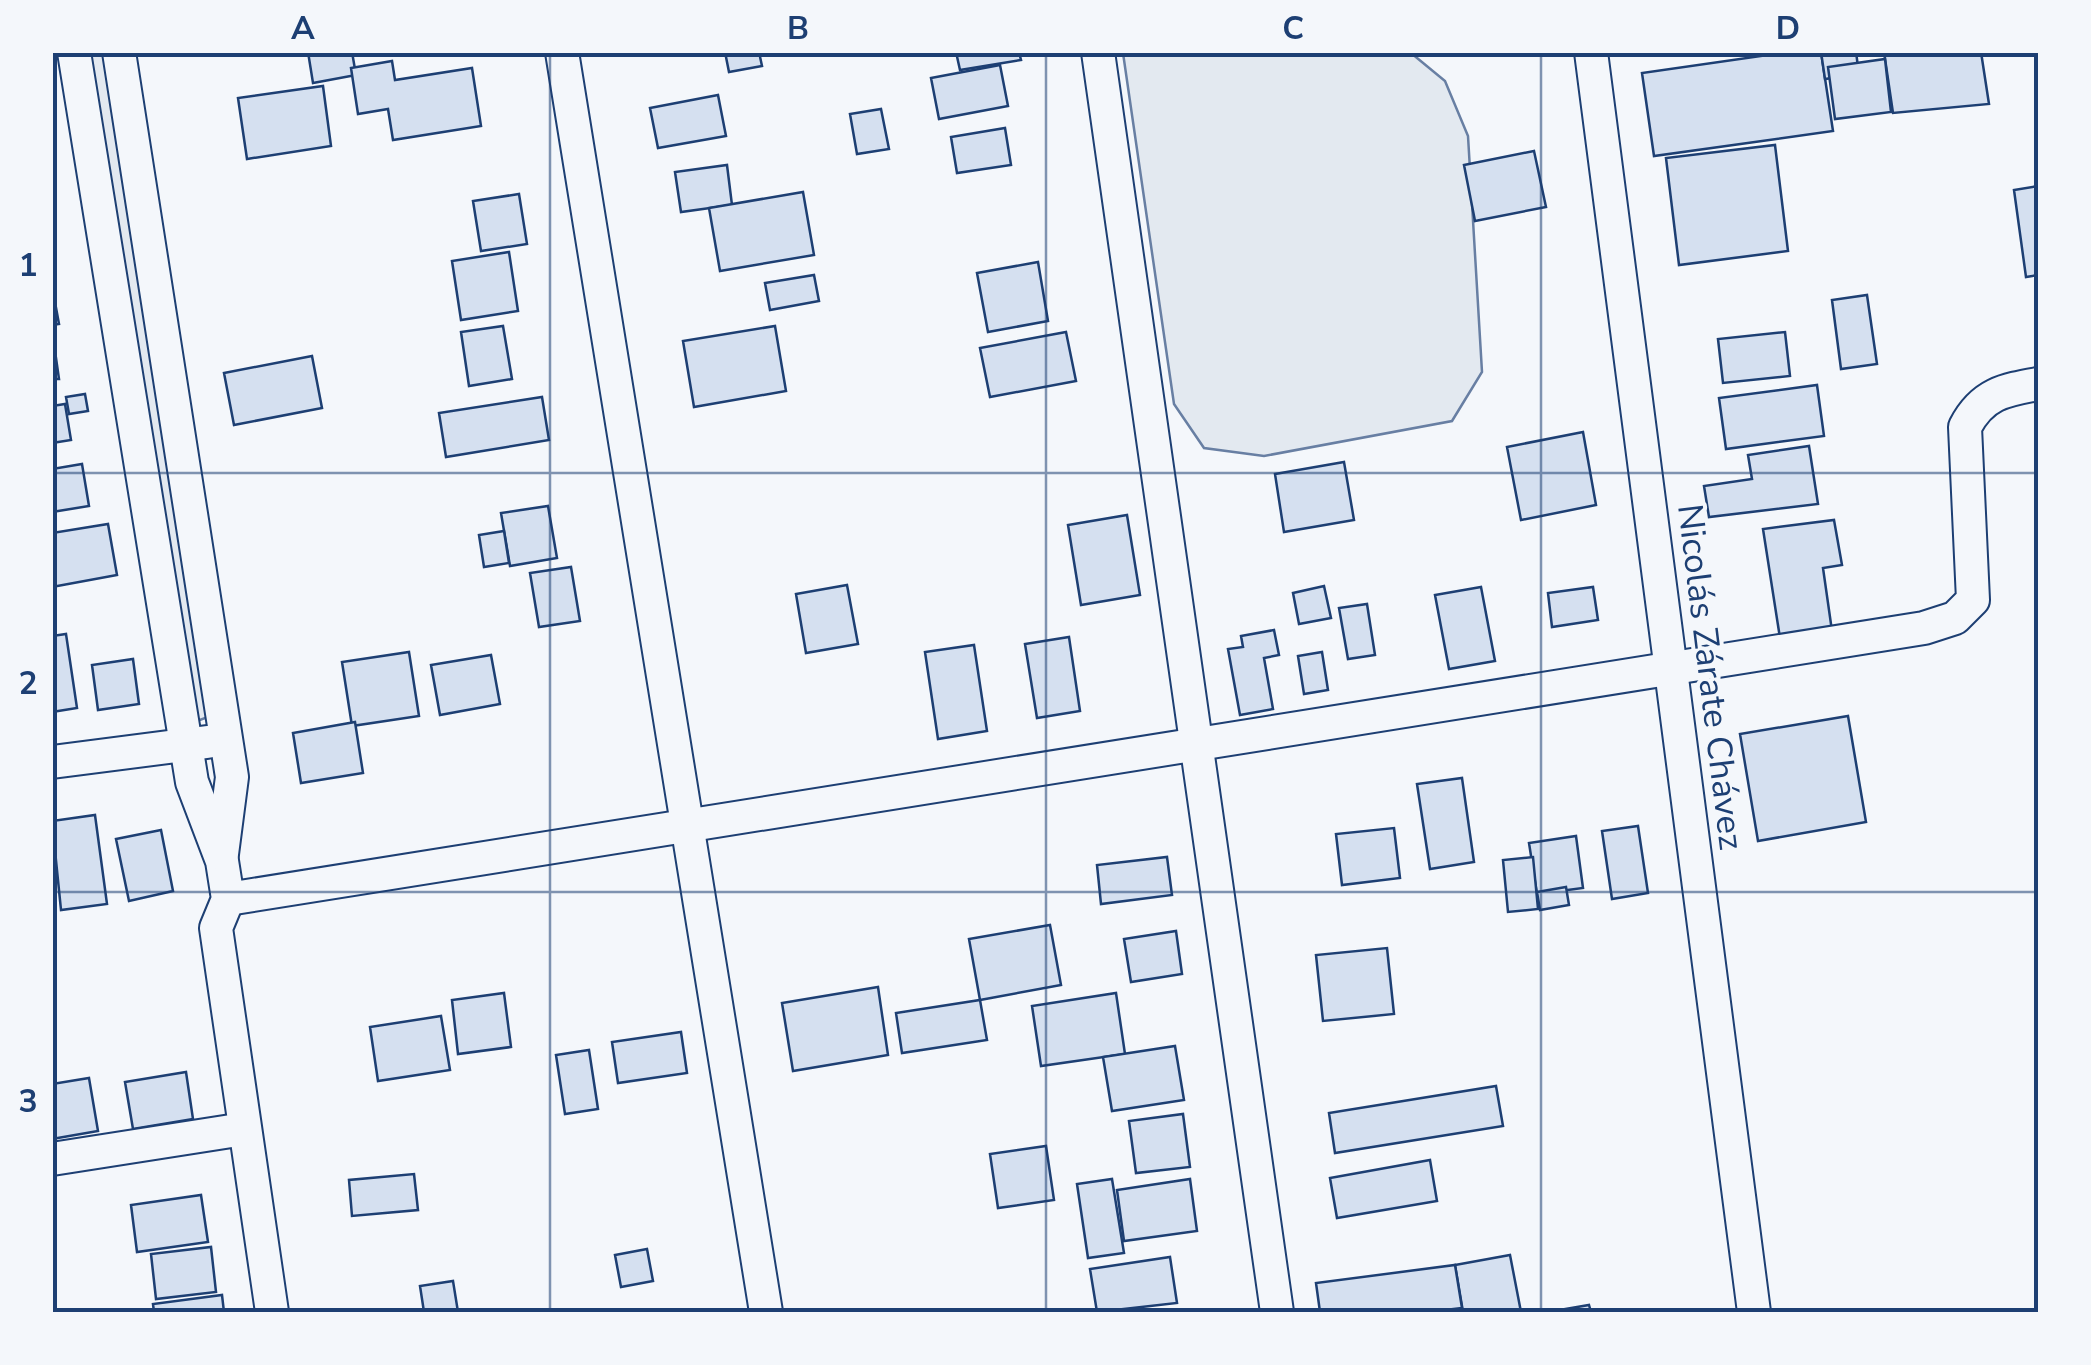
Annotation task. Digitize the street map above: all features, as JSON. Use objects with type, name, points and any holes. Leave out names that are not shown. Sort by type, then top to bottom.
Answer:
[{"type":"street","points":[[74,52],[185,745],[192,782],[222,861],[228,899],[216,928],[272,1312]]},
{"type":"street","points":[[118,52],[232,777],[222,861]]},
{"type":"street","points":[[562,52],[766,1312]]},
{"type":"street","points":[[1098,52],[1277,1312]]},
{"type":"street","name":"Nicolás Zárate Chávez","points":[[1591,52],[1754,1312]]},
{"type":"street","points":[[228,899],[1924,628],[1955,618],[1973,600],[1975,575],[1964,426],[1975,408],[1989,396],[2038,384]]},
{"type":"street","points":[[52,762],[226,740]]},
{"type":"street","points":[[52,1159],[244,1128]]},
{"type":"shaded area","points":[[84,53],[103,53],[208,717],[197,721]]},
{"type":"shaded area","points":[[1123,53],[1411,53],[1445,81],[1468,136],[1482,372],[1452,421],[1264,456],[1204,448],[1174,404]]},
{"type":"building","points":[[308,52],[352,52],[356,75],[313,83]]},
{"type":"building","points":[[725,52],[759,52],[762,66],[729,72]]},
{"type":"building","points":[[956,52],[1019,52],[1021,60],[960,70]]},
{"type":"building","points":[[1789,52],[1821,52],[1833,131],[1654,156],[1642,73]]},
{"type":"building","points":[[1821,52],[1856,52],[1859,74],[1825,79]]},
{"type":"building","points":[[1884,52],[1981,52],[1989,104],[1893,113]]},
{"type":"building","points":[[1885,59],[1891,112],[1835,119],[1828,67]]},
{"type":"building","points":[[392,61],[395,80],[472,68],[481,126],[393,140],[388,109],[358,114],[351,68]]},
{"type":"building","points":[[1000,65],[1008,106],[939,119],[931,78]]},
{"type":"building","points":[[323,86],[331,146],[247,159],[238,98]]},
{"type":"building","points":[[718,95],[726,136],[658,148],[650,108]]},
{"type":"building","points":[[881,109],[889,149],[857,154],[850,114]]},
{"type":"building","points":[[1005,128],[1011,165],[957,173],[951,137]]},
{"type":"building","points":[[1775,145],[1788,251],[1679,265],[1666,158]]},
{"type":"building","points":[[1534,151],[1546,207],[1475,221],[1464,165]]},
{"type":"building","points":[[727,165],[732,205],[681,212],[675,172]]},
{"type":"building","points":[[2038,186],[2038,275],[2026,277],[2014,190]]},
{"type":"building","points":[[803,192],[814,255],[720,271],[709,208]]},
{"type":"building","points":[[519,194],[527,244],[481,251],[473,201]]},
{"type":"building","points":[[509,252],[518,311],[461,320],[452,261]]},
{"type":"building","points":[[1038,262],[1048,321],[988,332],[977,273]]},
{"type":"building","points":[[814,275],[819,301],[770,310],[765,283]]},
{"type":"building","points":[[52,286],[59,324],[52,325]]},
{"type":"building","points":[[1867,295],[1877,364],[1841,369],[1832,300]]},
{"type":"building","points":[[503,326],[512,379],[469,386],[461,332]]},
{"type":"building","points":[[775,326],[786,391],[694,407],[683,341]]},
{"type":"building","points":[[52,330],[59,379],[52,379]]},
{"type":"building","points":[[1066,332],[1076,381],[990,397],[980,348]]},
{"type":"building","points":[[1785,332],[1790,376],[1723,383],[1718,339]]},
{"type":"building","points":[[312,356],[322,408],[234,425],[224,373]]},
{"type":"building","points":[[1817,385],[1824,436],[1726,449],[1719,398]]},
{"type":"building","points":[[85,394],[88,411],[69,414],[66,397]]},
{"type":"building","points":[[542,397],[549,440],[446,457],[439,413]]},
{"type":"building","points":[[65,404],[71,440],[52,443],[52,406]]},
{"type":"building","points":[[1583,432],[1596,505],[1521,520],[1507,447]]},
{"type":"building","points":[[1809,446],[1818,504],[1709,517],[1704,486],[1752,479],[1748,455]]},
{"type":"building","points":[[1344,462],[1354,520],[1284,532],[1275,474]]},
{"type":"building","points":[[82,464],[89,506],[52,512],[52,469]]},
{"type":"building","points":[[548,506],[557,558],[510,566],[501,513]]},
{"type":"building","points":[[1127,515],[1140,595],[1081,605],[1068,525]]},
{"type":"building","points":[[1834,520],[1842,565],[1823,568],[1832,631],[1780,638],[1763,529]]},
{"type":"building","points":[[108,524],[117,575],[52,587],[52,533]]},
{"type":"building","points":[[504,531],[509,563],[484,567],[479,535]]},
{"type":"building","points":[[571,567],[580,621],[539,627],[530,573]]},
{"type":"building","points":[[847,585],[858,644],[806,653],[796,594]]},
{"type":"building","points":[[1324,586],[1331,618],[1299,624],[1293,593]]},
{"type":"building","points":[[1481,587],[1495,661],[1449,669],[1435,595]]},
{"type":"building","points":[[1593,587],[1598,620],[1552,627],[1548,593]]},
{"type":"building","points":[[1367,604],[1375,655],[1348,659],[1339,608]]},
{"type":"building","points":[[1274,630],[1279,655],[1264,658],[1273,709],[1240,715],[1228,649],[1243,647],[1241,636]]},
{"type":"building","points":[[66,634],[77,708],[52,712],[52,636]]},
{"type":"building","points":[[1069,637],[1080,711],[1037,718],[1025,644]]},
{"type":"building","points":[[974,645],[987,731],[938,739],[925,652]]},
{"type":"building","points":[[409,652],[419,716],[352,726],[342,662]]},
{"type":"building","points":[[1322,652],[1328,690],[1304,694],[1298,656]]},
{"type":"building","points":[[491,655],[500,704],[440,715],[431,665]]},
{"type":"building","points":[[133,659],[139,704],[98,710],[92,665]]},
{"type":"building","points":[[1848,716],[1866,822],[1758,841],[1740,734]]},
{"type":"building","points":[[355,722],[363,773],[301,783],[293,733]]},
{"type":"building","points":[[1462,778],[1474,862],[1430,869],[1417,784]]},
{"type":"building","points":[[95,815],[107,904],[61,910],[52,821]]},
{"type":"building","points":[[1638,826],[1648,893],[1612,899],[1602,831]]},
{"type":"building","points":[[1394,828],[1400,878],[1342,885],[1336,834]]},
{"type":"building","points":[[161,830],[173,891],[129,901],[116,839]]},
{"type":"building","points":[[1576,836],[1583,888],[1537,894],[1529,843]]},
{"type":"building","points":[[1167,857],[1172,895],[1101,904],[1097,865]]},
{"type":"building","points":[[1533,857],[1538,909],[1508,912],[1503,860]]},
{"type":"building","points":[[1566,887],[1569,905],[1540,910],[1537,892]]},
{"type":"building","points":[[1050,925],[1061,985],[980,1000],[969,939]]},
{"type":"building","points":[[1176,931],[1182,974],[1131,982],[1124,939]]},
{"type":"building","points":[[1387,948],[1394,1014],[1323,1021],[1316,955]]},
{"type":"building","points":[[878,987],[888,1055],[793,1071],[782,1003]]},
{"type":"building","points":[[504,993],[511,1047],[458,1054],[452,1000]]},
{"type":"building","points":[[1116,993],[1125,1054],[1041,1066],[1032,1006]]},
{"type":"building","points":[[980,1000],[987,1040],[902,1053],[896,1013]]},
{"type":"building","points":[[441,1016],[450,1070],[378,1081],[370,1027]]},
{"type":"building","points":[[681,1032],[687,1073],[618,1083],[612,1042]]},
{"type":"building","points":[[1175,1046],[1184,1100],[1112,1111],[1103,1057]]},
{"type":"building","points":[[589,1050],[598,1109],[565,1114],[556,1055]]},
{"type":"building","points":[[186,1072],[193,1119],[133,1129],[125,1082]]},
{"type":"building","points":[[89,1078],[98,1131],[52,1139],[52,1084]]},
{"type":"building","points":[[1496,1086],[1503,1126],[1335,1153],[1329,1113]]},
{"type":"building","points":[[1183,1114],[1190,1167],[1136,1173],[1129,1121]]},
{"type":"building","points":[[1046,1146],[1054,1200],[998,1208],[990,1154]]},
{"type":"building","points":[[1430,1160],[1437,1201],[1337,1218],[1330,1178]]},
{"type":"building","points":[[414,1174],[418,1210],[352,1216],[349,1180]]},
{"type":"building","points":[[1112,1179],[1124,1253],[1088,1258],[1077,1184]]},
{"type":"building","points":[[1190,1179],[1197,1231],[1124,1241],[1117,1190]]},
{"type":"building","points":[[201,1195],[208,1242],[137,1252],[131,1205]]},
{"type":"building","points":[[211,1247],[216,1292],[156,1299],[151,1254]]},
{"type":"building","points":[[647,1249],[653,1281],[621,1287],[615,1255]]},
{"type":"building","points":[[1510,1255],[1521,1312],[1463,1312],[1455,1265]]},
{"type":"building","points":[[1170,1257],[1177,1303],[1097,1312],[1090,1269]]},
{"type":"building","points":[[1455,1265],[1462,1308],[1428,1312],[1320,1312],[1316,1283]]},
{"type":"building","points":[[453,1281],[458,1312],[424,1312],[420,1286]]},
{"type":"building","points":[[222,1295],[224,1312],[154,1312],[153,1304]]},
{"type":"building","points":[[1589,1305],[1591,1312],[1548,1312]]}]
